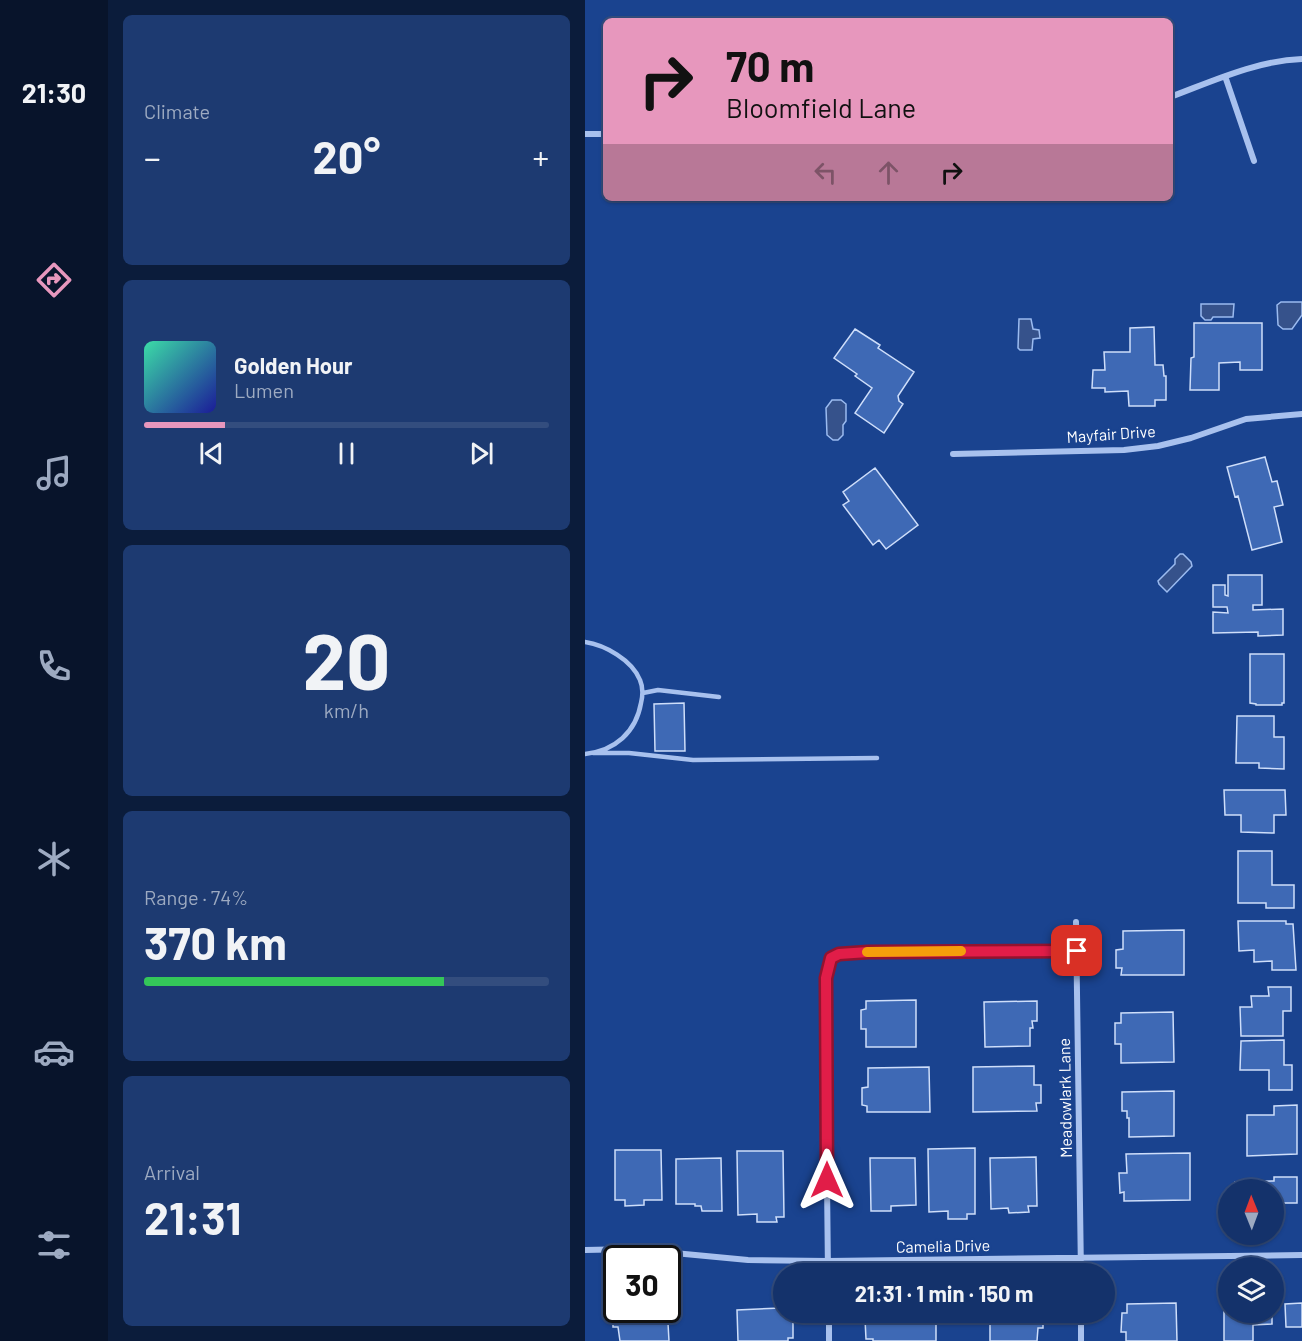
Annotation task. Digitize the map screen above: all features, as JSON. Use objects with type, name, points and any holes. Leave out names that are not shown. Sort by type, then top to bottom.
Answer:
[{"type":"street","points":[[1173,96],[1259,64],[1302,59]]},
{"type":"street","points":[[1225,76],[1254,161]]},
{"type":"street","points":[[585,134],[603,134]]},
{"type":"street","name":"Mayfair Drive","points":[[953,454],[1124,450],[1158,446],[1191,438],[1246,419],[1302,414]]},
{"type":"street","name":"Meadowlark Lane","points":[[1076,922],[1081,1263]]},
{"type":"street","points":[[828,1261],[825,988],[827,968],[831,958],[839,954],[868,952],[1077,951]]},
{"type":"street","name":"Camelia Drive","points":[[585,1250],[632,1249],[748,1260],[828,1261],[1302,1255]]},
{"type":"street","points":[[829,1323],[829,1341]]},
{"type":"street","points":[[1081,1323],[1081,1341]]},
{"type":"lane","points":[[585,642],[607,650],[629,664],[640,680],[643,693],[639,714],[631,731],[616,745],[593,753]]},
{"type":"lane","points":[[643,693],[658,690],[719,697]]},
{"type":"lane","points":[[585,754],[629,753],[693,760],[877,758]]},
{"type":"water","points":[[1281,302],[1302,302],[1302,315],[1292,329],[1283,329],[1278,325],[1277,305]]},
{"type":"water","points":[[1201,304],[1234,304],[1233,317],[1213,317],[1211,320],[1205,320],[1201,316]]},
{"type":"water","points":[[1019,319],[1031,319],[1033,329],[1039,330],[1040,338],[1033,339],[1032,350],[1018,348]]},
{"type":"water","points":[[832,400],[841,400],[846,404],[843,435],[838,440],[833,440],[827,435],[826,408]]},
{"type":"water","points":[[1180,554],[1191,562],[1192,566],[1167,592],[1158,581],[1175,564],[1175,559]]},
{"type":"building","points":[[1194,323],[1262,323],[1262,370],[1240,370],[1240,362],[1219,363],[1219,390],[1190,390],[1191,358],[1194,357]]},
{"type":"building","points":[[1154,327],[1155,365],[1163,365],[1164,376],[1166,376],[1166,400],[1155,400],[1155,406],[1129,406],[1128,391],[1105,392],[1105,388],[1092,388],[1093,370],[1105,370],[1104,352],[1130,352],[1130,328]]},
{"type":"building","points":[[855,329],[880,345],[878,348],[914,372],[898,396],[899,401],[903,404],[884,433],[855,413],[872,388],[834,358]]},
{"type":"building","points":[[1265,457],[1272,482],[1277,481],[1283,505],[1274,507],[1282,542],[1252,550],[1238,496],[1235,497],[1227,467]]},
{"type":"building","points":[[875,468],[918,525],[886,549],[879,540],[873,545],[843,505],[849,501],[843,492]]},
{"type":"building","points":[[1228,575],[1262,575],[1262,605],[1253,605],[1253,610],[1283,609],[1283,635],[1258,636],[1258,632],[1213,633],[1213,612],[1228,613],[1227,607],[1213,607],[1213,585],[1225,585],[1225,595],[1228,596]]},
{"type":"building","points":[[1250,654],[1284,654],[1284,703],[1282,705],[1250,703]]},
{"type":"building","points":[[684,703],[685,751],[655,751],[654,704]]},
{"type":"building","points":[[1237,716],[1274,716],[1274,737],[1284,737],[1284,769],[1259,768],[1259,763],[1236,763]]},
{"type":"building","points":[[1224,790],[1285,790],[1286,815],[1274,815],[1274,833],[1241,832],[1241,815],[1225,815]]},
{"type":"building","points":[[1238,851],[1272,851],[1272,885],[1294,885],[1294,908],[1266,908],[1266,903],[1238,903]]},
{"type":"building","points":[[1238,921],[1286,921],[1286,924],[1293,924],[1296,970],[1272,970],[1272,961],[1254,962],[1254,950],[1239,951]]},
{"type":"building","points":[[1184,930],[1184,975],[1121,975],[1122,968],[1116,968],[1116,950],[1123,949],[1123,931]]},
{"type":"building","points":[[1268,987],[1291,987],[1291,1011],[1283,1011],[1283,1036],[1241,1036],[1240,1007],[1252,1007],[1251,996],[1269,996]]},
{"type":"building","points":[[916,1000],[916,1047],[866,1047],[866,1029],[861,1029],[861,1010],[866,1009],[866,1001]]},
{"type":"building","points":[[1037,1001],[1037,1021],[1032,1021],[1033,1028],[1030,1028],[1030,1046],[985,1047],[984,1002]]},
{"type":"building","points":[[1173,1012],[1174,1062],[1121,1063],[1121,1044],[1115,1044],[1115,1023],[1121,1023],[1121,1013]]},
{"type":"building","points":[[1284,1040],[1284,1065],[1292,1065],[1292,1090],[1269,1090],[1269,1070],[1240,1070],[1241,1041]]},
{"type":"building","points":[[1034,1066],[1034,1085],[1041,1085],[1041,1103],[1036,1103],[1037,1111],[973,1112],[973,1067]]},
{"type":"building","points":[[929,1067],[930,1112],[867,1112],[867,1106],[862,1105],[862,1088],[868,1087],[868,1068]]},
{"type":"building","points":[[1174,1091],[1174,1136],[1129,1137],[1129,1118],[1127,1118],[1127,1111],[1122,1111],[1122,1092]]},
{"type":"building","points":[[1297,1105],[1297,1154],[1247,1156],[1247,1115],[1274,1115],[1274,1106]]},
{"type":"building","points":[[975,1148],[975,1214],[967,1214],[967,1219],[948,1219],[948,1211],[929,1212],[928,1149]]},
{"type":"building","points":[[615,1150],[661,1150],[662,1200],[644,1200],[644,1205],[625,1206],[625,1200],[615,1200]]},
{"type":"building","points":[[737,1151],[783,1151],[784,1217],[776,1217],[777,1222],[757,1222],[757,1214],[738,1215]]},
{"type":"building","points":[[1190,1153],[1190,1200],[1124,1201],[1124,1192],[1120,1193],[1119,1173],[1127,1173],[1126,1154]]},
{"type":"building","points":[[1036,1157],[1037,1206],[1028,1206],[1029,1212],[1009,1213],[1008,1208],[991,1209],[990,1158]]},
{"type":"building","points":[[721,1158],[722,1211],[702,1211],[701,1206],[695,1206],[695,1204],[676,1204],[676,1159]]},
{"type":"building","points":[[870,1158],[915,1158],[916,1205],[891,1206],[891,1211],[871,1211]]},
{"type":"building","points":[[1274,1177],[1297,1177],[1297,1203],[1284,1203],[1284,1179],[1274,1179]]},
{"type":"building","points":[[1176,1303],[1177,1341],[1126,1341],[1126,1332],[1121,1332],[1122,1313],[1127,1313],[1127,1304]]},
{"type":"building","points":[[1302,1303],[1302,1327],[1286,1327],[1285,1304]]},
{"type":"building","points":[[773,1308],[773,1323],[793,1323],[793,1338],[788,1338],[788,1341],[738,1341],[737,1310]]},
{"type":"building","points":[[613,1323],[668,1323],[669,1341],[620,1341],[618,1327],[613,1327]]},
{"type":"building","points":[[865,1323],[936,1323],[936,1341],[866,1339]]},
{"type":"building","points":[[990,1323],[1043,1323],[1043,1328],[1038,1328],[1037,1341],[990,1341]]},
{"type":"building","points":[[1224,1323],[1272,1323],[1253,1325],[1253,1341],[1224,1341]]},
{"type":"slow traffic","points":[[867,952],[961,951]]},
{"type":"route","points":[[827,1180],[826,978],[831,958],[839,954],[868,952],[1077,951]]}]
